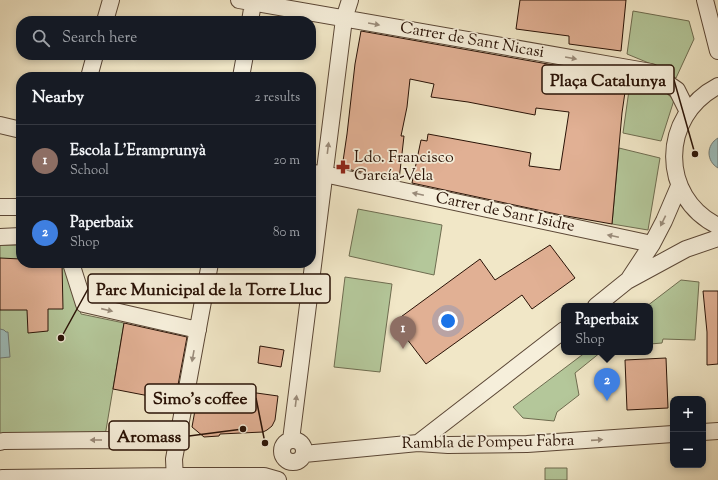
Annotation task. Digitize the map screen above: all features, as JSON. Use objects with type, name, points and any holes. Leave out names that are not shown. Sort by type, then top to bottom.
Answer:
[{"type":"street","points":[[106,16],[111,0]]},
{"type":"street","points":[[316,194],[344,18],[350,0]]},
{"type":"street","points":[[705,0],[718,51]]},
{"type":"street","points":[[246,1],[249,16]]},
{"type":"street","name":"Carrer de Sant Nicasi","points":[[246,1],[651,72],[677,90],[688,112]]},
{"type":"street","points":[[91,72],[94,60]]},
{"type":"street","points":[[242,72],[244,60]]},
{"type":"street","points":[[718,86],[699,98],[688,112],[679,129],[674,148],[674,167],[679,186],[686,199],[707,220],[718,226]]},
{"type":"street","points":[[0,125],[16,129]]},
{"type":"street","name":"Carrer de Sant Isidre","points":[[318,174],[652,244]]},
{"type":"street","points":[[627,281],[652,244],[679,186]]},
{"type":"street","points":[[0,207],[16,207]]},
{"type":"street","points":[[0,237],[16,236]]},
{"type":"street","points":[[600,303],[627,281],[686,249],[718,238]]},
{"type":"street","points":[[73,268],[84,304],[198,330]]},
{"type":"street","points":[[175,478],[174,459],[209,268]]},
{"type":"street","points":[[291,440],[308,268]]},
{"type":"street","points":[[418,443],[561,332]]},
{"type":"street","points":[[706,432],[718,431]]},
{"type":"street","name":"Rambla de Pompeu Fabra","points":[[304,454],[418,443],[448,445],[527,444],[670,434]]},
{"type":"street","points":[[0,442],[97,440],[177,442]]},
{"type":"street","points":[[291,440],[296,440],[301,444],[304,454],[299,461],[293,463],[289,462],[282,456],[284,444],[291,440]]},
{"type":"street","points":[[281,480],[289,462]]},
{"type":"street","points":[[0,479],[264,476],[278,480]]},
{"type":"green space","points":[[633,11],[689,21],[694,39],[676,78],[656,66],[627,54]]},
{"type":"green space","points":[[630,83],[660,87],[674,100],[661,141],[623,133]]},
{"type":"green space","points":[[619,148],[660,158],[648,230],[612,224]]},
{"type":"green space","points":[[358,209],[442,225],[434,275],[349,256]]},
{"type":"green space","points":[[0,245],[16,245],[16,268],[66,268],[81,314],[124,323],[105,436],[0,436]]},
{"type":"green space","points":[[345,277],[392,284],[380,372],[334,367]]},
{"type":"green space","points":[[681,280],[699,282],[695,340],[663,339],[662,343],[653,344],[653,303],[651,303]]},
{"type":"green space","points":[[582,355],[597,355],[575,373],[579,395],[557,412],[554,421],[523,418],[513,407]]},
{"type":"green space","points":[[545,468],[567,468],[567,480],[545,480]]},
{"type":"water","points":[[718,138],[718,168],[711,161],[709,153],[711,145]]},
{"type":"water","points":[[0,329],[8,332],[10,357],[0,358]]},
{"type":"building","points":[[520,0],[626,0],[621,51],[569,44],[569,36],[516,29]]},
{"type":"building","points":[[361,31],[627,78],[622,113],[612,224],[561,215],[412,183],[421,140],[427,141],[428,134],[531,153],[529,166],[560,170],[569,112],[536,108],[535,115],[468,102],[431,97],[434,84],[410,79],[407,107],[401,136],[404,136],[399,180],[342,168],[355,64]]},
{"type":"building","points":[[550,245],[575,278],[532,309],[522,295],[426,364],[394,322],[480,259],[495,280]]},
{"type":"building","points":[[0,258],[16,259],[16,268],[62,268],[63,309],[48,309],[48,331],[28,333],[27,310],[0,310]]},
{"type":"building","points":[[703,291],[718,291],[718,364],[707,365],[707,332]]},
{"type":"building","points":[[124,323],[187,337],[175,401],[113,389]]},
{"type":"building","points":[[260,346],[284,350],[281,367],[258,363]]},
{"type":"building","points":[[666,358],[668,408],[627,410],[625,360]]},
{"type":"building","points":[[242,391],[278,396],[275,420],[272,426],[267,430],[263,432],[220,434],[219,436],[204,437],[192,427],[197,399],[239,406]]},
{"type":"place","name":"Plaça Catalunya","points":[[695,154]]},
{"type":"place","name":"Ldo. Francisco García-Vela","points":[[343,167]]},
{"type":"place","name":"Parc Municipal de la Torre Lluc","points":[[61,338]]},
{"type":"place","name":"Escola L'Eramprunyà","points":[[403,349]]},
{"type":"place","name":"Paperbaix","points":[[607,401]]},
{"type":"place","name":"Aromass","points":[[243,429]]},
{"type":"place","name":"Simo's coffee","points":[[265,443]]}]
